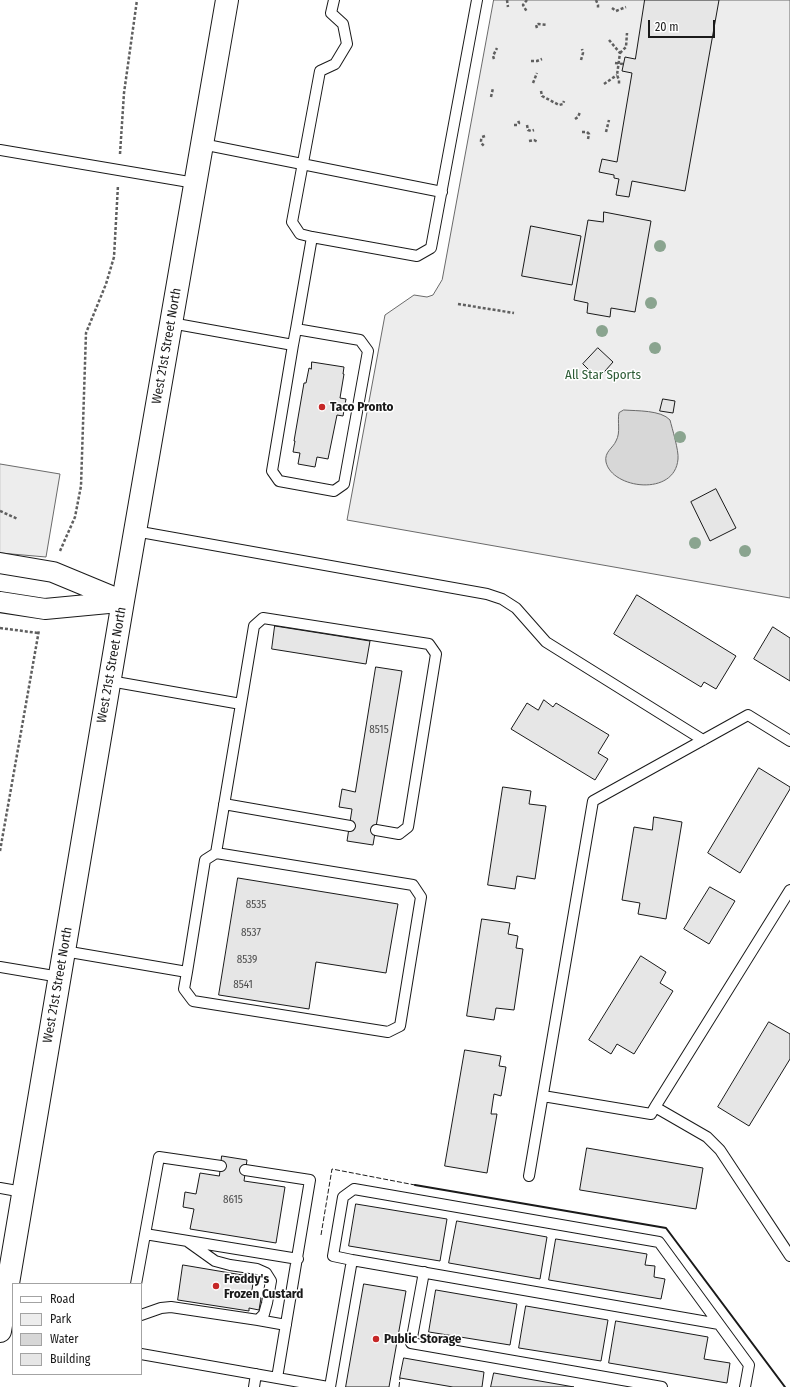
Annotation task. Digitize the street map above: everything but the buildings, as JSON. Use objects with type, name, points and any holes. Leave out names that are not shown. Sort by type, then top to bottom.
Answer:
[{"type":"main road","name":"West 21st Street North","points":[[0,1330],[5,1268],[23,1192],[170,324],[227,0]]},
{"type":"street","points":[[0,563],[53,572],[123,601]]},
{"type":"street","points":[[0,602],[45,608],[123,601]]},
{"type":"lane","points":[[334,0],[331,13],[343,24],[347,44],[335,64],[320,71],[292,222],[300,234],[417,256],[431,248],[477,0]]},
{"type":"lane","points":[[202,144],[442,192]]},
{"type":"lane","points":[[0,150],[195,183]]},
{"type":"lane","points":[[296,329],[360,340],[368,351],[344,484],[334,490],[279,481],[272,470],[293,345],[312,237]]},
{"type":"lane","points":[[170,324],[293,345]]},
{"type":"lane","points":[[135,531],[487,594],[502,599],[516,608],[546,642],[704,740]]},
{"type":"lane","points":[[216,853],[254,626],[263,618],[429,644],[436,654],[408,827],[399,834],[376,830]]},
{"type":"lane","points":[[110,681],[240,704]]},
{"type":"lane","points":[[529,1176],[593,801],[748,715],[790,741]]},
{"type":"lane","points":[[224,804],[350,826]]},
{"type":"lane","points":[[216,853],[413,885],[421,897],[400,1026],[388,1032],[193,1000],[184,989],[187,972],[205,860],[216,853]]},
{"type":"lane","points":[[543,1096],[651,1114],[790,890]]},
{"type":"lane","points":[[64,951],[187,972]]},
{"type":"lane","points":[[0,967],[60,977]]},
{"type":"lane","points":[[655,1107],[707,1137],[720,1150],[790,1256]]},
{"type":"lane","points":[[136,1283],[159,1157],[221,1166]]},
{"type":"lane","points":[[245,1170],[310,1180],[277,1378]]},
{"type":"lane","points":[[0,1188],[23,1192]]},
{"type":"lane","points":[[720,1324],[333,1256],[343,1197],[354,1189],[659,1242],[720,1324],[749,1365],[745,1387]]},
{"type":"lane","points":[[145,1234],[298,1259]]},
{"type":"lane","points":[[187,1241],[215,1261],[256,1269],[266,1273],[271,1281],[264,1314],[258,1320]]},
{"type":"lane","points":[[142,1354],[329,1387],[352,1260]]},
{"type":"lane","points":[[424,1272],[411,1343],[662,1387]]},
{"type":"lane","points":[[142,1315],[162,1308],[171,1307],[286,1325]]},
{"type":"lane","points":[[0,1330],[12,1331]]},
{"type":"lane","points":[[254,1387],[256,1374]]},
{"type":"path","points":[[53,572],[57,558],[75,517],[81,486],[86,334],[106,284],[114,257],[124,93],[138,0]]},
{"type":"path","points":[[507,0],[508,7]]},
{"type":"path","points":[[527,0],[523,5],[527,12]]},
{"type":"path","points":[[596,0],[598,9]]},
{"type":"path","points":[[612,8],[616,11],[626,7]]},
{"type":"path","points":[[538,28],[536,25],[538,24],[548,25]]},
{"type":"path","points":[[619,84],[617,75],[620,53],[626,47],[627,33]]},
{"type":"path","points":[[608,40],[620,53]]},
{"type":"path","points":[[494,59],[493,56],[497,48]]},
{"type":"path","points":[[580,60],[583,53],[582,49]]},
{"type":"path","points":[[531,61],[537,62],[542,59]]},
{"type":"path","points":[[615,63],[623,64]]},
{"type":"path","points":[[533,83],[537,73]]},
{"type":"path","points":[[604,84],[617,75]]},
{"type":"path","points":[[491,97],[494,88]]},
{"type":"path","points":[[541,91],[542,96],[559,105],[563,104],[564,101]]},
{"type":"path","points":[[575,119],[578,117],[580,112]]},
{"type":"path","points":[[514,125],[517,126],[519,123],[518,120]]},
{"type":"path","points":[[606,132],[609,120]]},
{"type":"path","points":[[527,125],[528,130],[534,130]]},
{"type":"path","points":[[582,132],[587,132],[589,134],[588,139]]},
{"type":"path","points":[[485,136],[480,140],[485,146]]},
{"type":"path","points":[[529,141],[534,140],[538,142]]},
{"type":"path","points":[[458,304],[514,313]]},
{"type":"path","points":[[0,511],[18,519]]},
{"type":"path","points":[[0,851],[38,633],[45,608]]},
{"type":"path","points":[[0,628],[38,633]]},
{"type":"green space","name":"All Star Sports","points":[[494,0],[790,0],[790,598],[347,520],[385,315],[414,295],[427,297],[433,295],[442,280]]},
{"type":"green space","points":[[0,464],[60,474],[46,557],[0,553]]},
{"type":"water","points":[[624,410],[661,414],[670,420],[678,459],[674,471],[666,479],[655,484],[643,485],[631,483],[619,478],[611,471],[606,462],[606,455],[615,444],[619,431],[619,413]]},
{"type":"fence","points":[[321,1235],[332,1169],[415,1185]]},
{"type":"fence","points":[[399,1387],[400,1378]]},
{"type":"wall","points":[[415,1185],[666,1228],[785,1387]]},
{"type":"place","name":"Taco Pronto","points":[[322,407]]},
{"type":"place","name":"Freddy's Frozen Custard","points":[[216,1286]]},
{"type":"place","name":"Public Storage","points":[[376,1339]]}]
